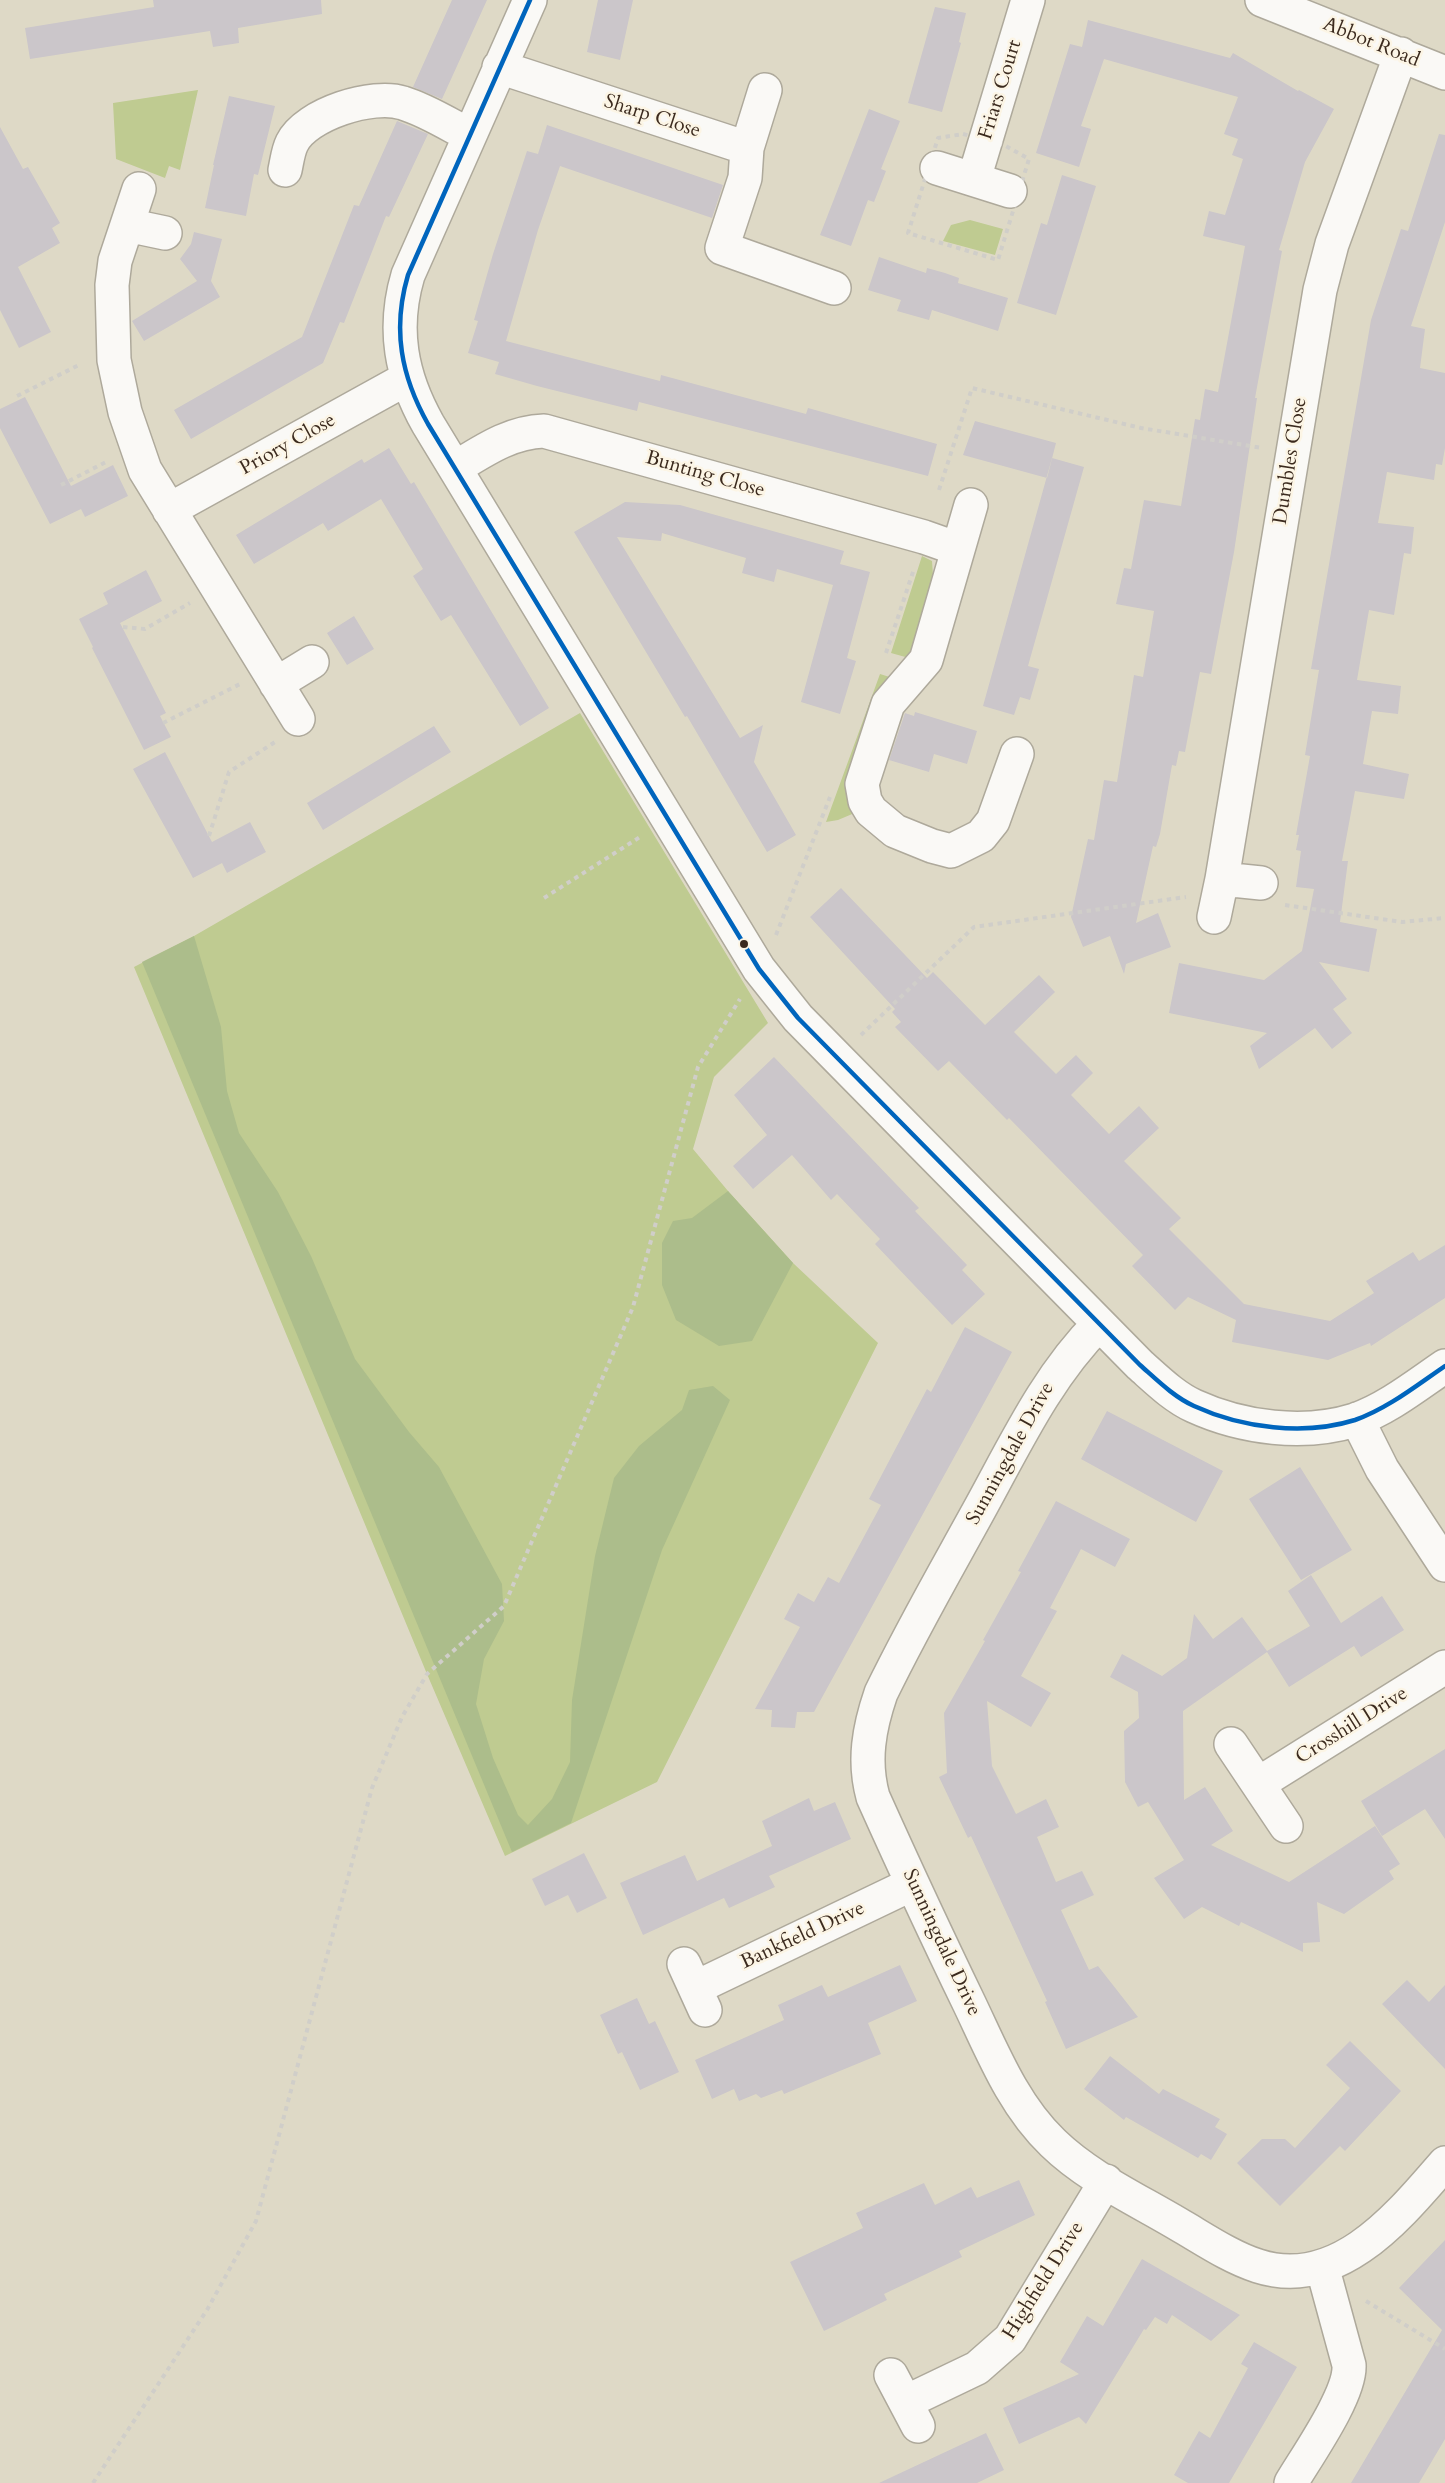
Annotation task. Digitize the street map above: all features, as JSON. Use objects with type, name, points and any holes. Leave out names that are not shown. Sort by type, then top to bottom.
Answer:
[{"type":"street","points":[[530,0],[408,276],[399,313],[406,379],[416,403],[759,969],[798,1018],[1099,1324],[1160,1383],[1193,1406],[1226,1418],[1270,1426],[1306,1428],[1357,1419],[1410,1390],[1445,1366]]},
{"type":"street","name":"Friars Court","points":[[974,179],[1028,0]]},
{"type":"street","name":"Abbot Road","points":[[1262,0],[1445,73]]},
{"type":"street","name":"Dumbles Close","points":[[1219,896],[1316,311],[1332,244],[1401,54]]},
{"type":"street","name":"Sharp Close","points":[[499,67],[747,148]]},
{"type":"street","points":[[765,90],[747,148],[745,178],[722,248],[834,288]]},
{"type":"street","points":[[285,170],[292,143],[304,128],[320,117],[366,102],[388,100],[403,103],[469,135]]},
{"type":"street","points":[[937,168],[1010,191]]},
{"type":"street","points":[[139,189],[115,261],[112,285],[113,347],[125,412],[145,470],[298,720]]},
{"type":"street","points":[[127,225],[165,233]]},
{"type":"street","name":"Priory Close","points":[[169,510],[406,379]]},
{"type":"street","name":"Bunting Close","points":[[455,468],[513,436],[528,431],[544,431],[924,537],[958,549]]},
{"type":"street","points":[[971,505],[926,660],[888,704],[862,784],[865,801],[871,812],[895,831],[932,846],[951,850],[958,848],[981,836],[993,821],[1017,754]]},
{"type":"street","points":[[272,677],[312,662]]},
{"type":"street","points":[[1219,896],[1261,883]]},
{"type":"street","name":"Sunningdale Drive","points":[[1099,1324],[1078,1345],[1055,1375],[895,1664],[878,1702],[867,1751],[868,1779],[873,1797],[1001,2069],[1035,2124],[1052,2142],[1079,2164],[1240,2260],[1278,2271],[1322,2266],[1343,2258],[1375,2236],[1412,2201],[1445,2163]]},
{"type":"street","points":[[1357,1419],[1382,1469],[1445,1565]]},
{"type":"street","name":"Crosshill Drive","points":[[1258,1784],[1445,1667]]},
{"type":"street","points":[[1232,1744],[1286,1826]]},
{"type":"street","name":"Bankfield Drive","points":[[694,1987],[912,1884]]},
{"type":"street","name":"Highfield Drive","points":[[905,2401],[977,2368],[1010,2339],[1106,2181]]},
{"type":"street","points":[[1291,2483],[1350,2377],[1349,2365],[1322,2266]]},
{"type":"path","points":[[17,396],[113,347]]},
{"type":"path","points":[[884,656],[972,388],[1141,428],[1293,453]]},
{"type":"path","points":[[61,485],[136,446]]},
{"type":"path","points":[[123,627],[145,628],[217,587]]},
{"type":"path","points":[[163,723],[272,677]]},
{"type":"path","points":[[209,836],[230,772],[301,725],[298,720]]},
{"type":"path","points":[[93,2483],[207,2310],[256,2220],[372,1788],[402,1717],[427,1674],[504,1606],[633,1307],[698,1067],[759,969],[796,887],[834,787]]},
{"type":"path","points":[[544,898],[669,819]]},
{"type":"path","points":[[1261,883],[1267,884],[1264,903],[1402,922],[1445,918]]},
{"type":"path","points":[[837,1058],[974,927],[1219,896]]},
{"type":"path","points":[[1333,2305],[1361,2299],[1445,2349]]},
{"type":"green space","points":[[198,90],[180,170],[169,166],[165,178],[116,159],[113,103]]},
{"type":"green space","points":[[970,220],[1003,229],[995,255],[943,241],[951,225]]},
{"type":"green space","points":[[922,556],[932,561],[933,575],[909,658],[891,653]]},
{"type":"green space","points":[[880,674],[896,679],[857,812],[826,822]]},
{"type":"green space","points":[[580,713],[768,1023],[714,1077],[693,1149],[793,1263],[878,1343],[657,1782],[505,1856],[427,1674],[134,967],[194,936]]},
{"type":"green space","points":[[194,936],[221,1027],[227,1091],[239,1133],[278,1192],[311,1256],[355,1359],[409,1432],[439,1467],[502,1584],[504,1621],[484,1659],[476,1704],[493,1758],[518,1815],[528,1825],[552,1799],[570,1762],[572,1700],[595,1556],[614,1478],[639,1446],[682,1410],[689,1390],[713,1386],[730,1400],[662,1550],[571,1823],[512,1852],[142,962]]},
{"type":"green space","points":[[728,1191],[793,1263],[752,1341],[719,1346],[676,1320],[662,1285],[662,1243],[673,1221],[692,1218]]},
{"type":"building","points":[[153,0],[321,0],[322,14],[238,28],[239,43],[213,47],[210,31],[30,59],[25,28],[154,7]]},
{"type":"building","points":[[452,0],[487,0],[442,99],[413,87]]},
{"type":"building","points":[[598,0],[633,0],[620,60],[587,52]]},
{"type":"building","points":[[935,7],[966,13],[959,42],[961,43],[942,112],[908,103]]},
{"type":"building","points":[[1088,20],[1230,58],[1233,53],[1334,109],[1305,162],[1279,250],[1282,251],[1255,398],[1257,398],[1234,552],[1211,674],[1200,672],[1185,752],[1179,751],[1176,766],[1172,765],[1160,834],[1156,847],[1153,846],[1136,923],[1158,913],[1171,947],[1126,964],[1124,974],[1110,936],[1083,947],[1071,917],[1088,839],[1094,840],[1104,780],[1117,782],[1134,675],[1143,677],[1154,611],[1116,604],[1124,568],[1131,569],[1144,500],[1181,506],[1195,419],[1200,420],[1205,389],[1218,392],[1245,246],[1203,236],[1209,211],[1225,215],[1243,159],[1232,155],[1238,139],[1224,134],[1238,97],[1104,59],[1081,126],[1091,129],[1079,167],[1036,153],[1070,44],[1082,47]]},
{"type":"building","points":[[229,96],[275,106],[258,175],[254,174],[246,216],[205,208]]},
{"type":"building","points":[[869,109],[900,121],[881,169],[886,171],[874,202],[868,200],[851,246],[820,235]]},
{"type":"building","points":[[397,121],[428,134],[389,217],[386,216],[344,323],[340,322],[323,363],[191,439],[174,410],[302,337],[354,205],[359,206]]},
{"type":"building","points":[[547,125],[723,185],[712,218],[560,166],[538,230],[506,341],[660,381],[661,375],[806,414],[808,408],[937,444],[928,476],[639,402],[637,411],[537,386],[495,374],[499,362],[468,353],[478,321],[474,320],[493,254],[527,151],[538,154]]},
{"type":"building","points":[[0,127],[23,169],[28,167],[60,223],[52,228],[60,243],[18,267],[51,332],[19,348],[0,310]]},
{"type":"building","points":[[1439,134],[1445,135],[1445,222],[1411,326],[1425,329],[1420,368],[1445,373],[1445,448],[1442,465],[1436,464],[1434,480],[1387,472],[1378,523],[1414,527],[1411,554],[1404,553],[1394,615],[1369,610],[1357,680],[1401,686],[1398,714],[1372,711],[1363,764],[1409,774],[1404,799],[1355,791],[1342,861],[1348,861],[1340,922],[1377,929],[1369,972],[1319,962],[1347,999],[1333,1009],[1352,1033],[1332,1049],[1315,1028],[1259,1069],[1250,1046],[1267,1033],[1169,1013],[1179,963],[1264,980],[1302,951],[1314,889],[1296,887],[1301,851],[1296,850],[1299,835],[1296,835],[1310,756],[1305,755],[1319,670],[1311,669],[1371,320],[1401,229],[1408,231]]},
{"type":"building","points":[[1062,175],[1096,186],[1056,315],[1017,303],[1041,223],[1047,225]]},
{"type":"building","points":[[194,232],[222,239],[211,281],[220,297],[144,341],[132,321],[197,281],[180,259],[191,244]]},
{"type":"building","points":[[879,257],[926,273],[927,268],[945,273],[959,278],[958,283],[1008,298],[998,331],[932,310],[929,320],[897,311],[901,300],[868,290]]},
{"type":"building","points":[[25,397],[71,486],[113,465],[128,496],[85,517],[81,509],[50,524],[0,428],[0,409]]},
{"type":"building","points":[[975,421],[1056,443],[1047,478],[963,455]]},
{"type":"building","points":[[389,448],[411,484],[414,482],[549,708],[520,726],[451,615],[441,621],[413,576],[423,569],[381,499],[328,531],[323,523],[254,564],[236,535],[362,459],[364,463]]},
{"type":"building","points":[[1052,458],[1084,467],[1028,666],[1039,669],[1030,700],[1020,697],[1014,715],[983,706]]},
{"type":"building","points":[[625,502],[680,505],[844,551],[840,564],[870,572],[847,658],[856,661],[840,714],[801,702],[833,585],[777,569],[774,582],[742,573],[746,558],[662,533],[661,541],[617,537],[740,738],[763,725],[754,762],[796,835],[767,852],[574,532]]},
{"type":"building","points":[[146,570],[162,601],[120,623],[166,713],[160,716],[171,737],[144,750],[79,619],[108,604],[103,593]]},
{"type":"building","points":[[354,616],[374,649],[347,665],[327,633]]},
{"type":"building","points":[[915,712],[977,731],[967,764],[934,754],[929,772],[889,760],[905,713],[914,716]]},
{"type":"building","points":[[434,726],[451,752],[323,830],[307,803]]},
{"type":"building","points":[[165,752],[212,842],[250,822],[266,852],[227,873],[222,863],[193,878],[133,769]]},
{"type":"building","points":[[841,888],[927,978],[933,972],[985,1025],[1039,975],[1055,992],[1014,1032],[1056,1074],[1076,1055],[1093,1073],[1071,1095],[1109,1134],[1139,1106],[1159,1128],[1124,1161],[1181,1218],[1169,1229],[1244,1304],[1330,1321],[1374,1293],[1366,1281],[1413,1252],[1419,1261],[1445,1245],[1445,1298],[1371,1346],[1370,1343],[1328,1360],[1232,1342],[1236,1320],[1188,1297],[1175,1310],[1132,1266],[1143,1255],[1009,1118],[1007,1120],[949,1061],[938,1071],[895,1027],[901,1022],[892,1012],[895,1009],[810,917]]},
{"type":"building","points":[[774,1057],[919,1208],[915,1211],[967,1265],[962,1270],[985,1294],[952,1325],[875,1244],[880,1239],[837,1194],[831,1200],[792,1155],[753,1189],[733,1166],[767,1135],[734,1095]]},
{"type":"building","points":[[965,1327],[1012,1352],[814,1712],[797,1712],[795,1728],[771,1727],[772,1710],[755,1709],[800,1627],[784,1619],[798,1593],[814,1602],[828,1577],[839,1583],[881,1505],[869,1499],[927,1389],[931,1392]]},
{"type":"building","points":[[1107,1411],[1223,1471],[1196,1522],[1081,1459]]},
{"type":"building","points":[[1300,1467],[1352,1550],[1301,1580],[1249,1499]]},
{"type":"building","points":[[1056,1501],[1130,1539],[1115,1567],[1081,1549],[1050,1608],[1057,1611],[1021,1676],[1051,1693],[1031,1727],[987,1701],[992,1766],[1016,1814],[1046,1799],[1059,1827],[1037,1837],[1056,1882],[1082,1871],[1094,1895],[1061,1910],[1089,1970],[1098,1966],[1138,2017],[1066,2049],[1045,2002],[1047,2001],[971,1836],[968,1838],[939,1777],[947,1773],[944,1713],[985,1641],[983,1640],[1021,1572],[1018,1571]]},
{"type":"building","points":[[1311,1575],[1341,1623],[1382,1596],[1404,1630],[1361,1657],[1354,1646],[1289,1687],[1267,1652],[1183,1711],[1184,1800],[1205,1787],[1233,1831],[1211,1845],[1289,1882],[1375,1826],[1400,1864],[1389,1871],[1394,1879],[1344,1914],[1317,1902],[1320,1942],[1303,1943],[1303,1952],[1241,1922],[1239,1926],[1202,1907],[1184,1919],[1154,1878],[1184,1860],[1148,1802],[1138,1807],[1125,1782],[1124,1731],[1139,1718],[1138,1692],[1110,1677],[1122,1654],[1162,1676],[1187,1658],[1194,1614],[1213,1639],[1242,1617],[1267,1651],[1310,1626],[1288,1591]]},
{"type":"building","points":[[1445,1749],[1445,1839],[1425,1809],[1382,1836],[1361,1801]]},
{"type":"building","points":[[809,1798],[814,1811],[835,1802],[851,1839],[769,1876],[775,1887],[729,1908],[724,1898],[643,1935],[620,1883],[685,1855],[697,1881],[772,1846],[762,1821]]},
{"type":"building","points":[[584,1853],[607,1898],[577,1913],[568,1895],[545,1906],[532,1879]]},
{"type":"building","points":[[900,1965],[917,2001],[868,2023],[881,2054],[784,2094],[782,2090],[761,2098],[756,2094],[739,2101],[734,2089],[712,2099],[695,2060],[784,2020],[778,2005],[822,1985],[828,1997]]},
{"type":"building","points":[[1407,1980],[1429,2002],[1445,1985],[1445,2069],[1382,2004]]},
{"type":"building","points":[[637,1998],[649,2024],[655,2021],[679,2072],[640,2090],[622,2052],[618,2054],[600,2015]]},
{"type":"building","points":[[1350,2041],[1401,2091],[1345,2151],[1340,2146],[1280,2206],[1237,2163],[1262,2139],[1285,2139],[1295,2148],[1350,2088],[1326,2065]]},
{"type":"building","points":[[1110,2056],[1159,2094],[1163,2089],[1220,2119],[1215,2127],[1227,2134],[1211,2160],[1201,2154],[1198,2158],[1126,2117],[1124,2120],[1084,2089]]},
{"type":"building","points":[[1019,2180],[1035,2215],[959,2251],[962,2257],[884,2294],[887,2300],[824,2331],[790,2262],[863,2228],[856,2213],[924,2183],[935,2205],[971,2187],[977,2198]]},
{"type":"building","points":[[1445,2240],[1445,2439],[1419,2483],[1351,2483],[1442,2330],[1399,2288]]},
{"type":"building","points":[[1142,2259],[1240,2315],[1211,2341],[1172,2315],[1167,2324],[1155,2317],[1146,2330],[1144,2329],[1086,2424],[1079,2417],[1019,2444],[1003,2408],[1079,2374],[1060,2362],[1087,2316],[1103,2326]]},
{"type":"building","points":[[1254,2342],[1297,2367],[1229,2483],[1188,2483],[1174,2475],[1199,2431],[1210,2438],[1248,2368],[1241,2364]]},
{"type":"building","points":[[986,2433],[1004,2470],[977,2483],[879,2483]]},
{"type":"transit line","points":[[530,0],[408,275],[403,295],[400,333],[406,370],[411,388],[428,424],[759,969],[798,1018],[1140,1365],[1180,1398],[1194,1406],[1232,1420],[1273,1427],[1315,1428],[1355,1420],[1379,1410],[1445,1366]]}]
